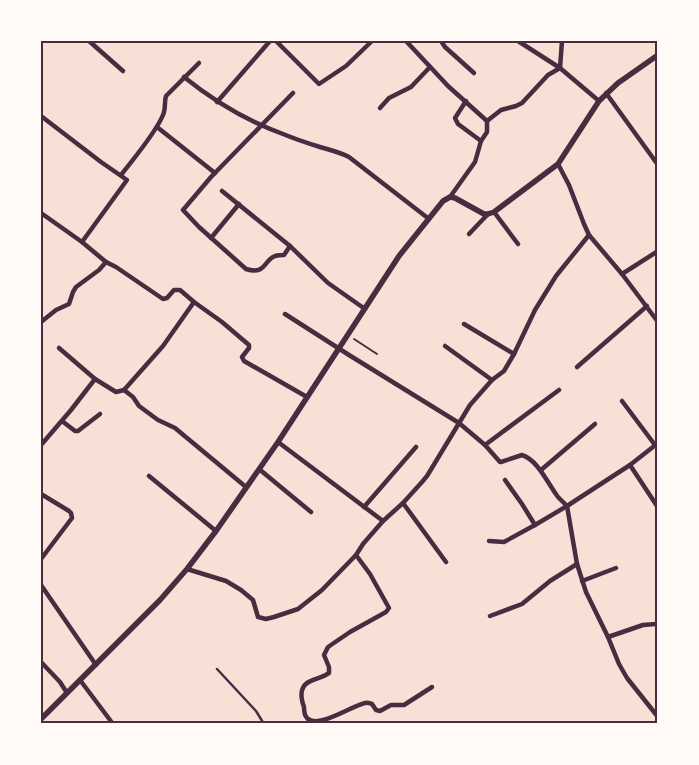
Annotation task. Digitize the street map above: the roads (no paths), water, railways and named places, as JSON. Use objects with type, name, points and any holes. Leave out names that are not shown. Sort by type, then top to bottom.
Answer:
[{"type":"street","points":[[89,41],[123,71]]},
{"type":"street","points":[[217,102],[270,41]]},
{"type":"street","points":[[276,41],[319,84],[346,66],[372,41]]},
{"type":"street","points":[[42,717],[160,600],[216,531],[278,442],[399,256],[444,200],[450,197],[476,162],[481,141],[487,132],[487,121],[457,94],[406,41]]},
{"type":"street","points":[[441,41],[445,47],[474,73]]},
{"type":"street","points":[[518,41],[560,68],[599,101]]},
{"type":"street","points":[[560,68],[562,41]]},
{"type":"street","points":[[469,234],[491,213],[558,164],[606,93],[658,55]]},
{"type":"street","points":[[121,174],[157,127],[164,114],[166,96],[199,63]]},
{"type":"street","points":[[380,108],[389,98],[411,87],[430,67]]},
{"type":"street","points":[[487,121],[501,110],[522,103],[548,75],[560,68]]},
{"type":"street","points":[[184,77],[217,102],[261,126],[349,157],[429,219]]},
{"type":"street","points":[[290,246],[284,255],[274,257],[260,270],[246,269],[183,210],[215,173],[293,93]]},
{"type":"street","points":[[606,93],[658,164]]},
{"type":"street","points":[[466,101],[455,118],[458,124],[481,141]]},
{"type":"street","points":[[41,116],[127,180],[82,242]]},
{"type":"street","points":[[157,127],[215,173]]},
{"type":"street","points":[[558,164],[569,185],[589,235],[622,274],[658,322]]},
{"type":"street","points":[[222,191],[290,246],[328,283],[365,309]]},
{"type":"street","points":[[450,197],[478,212],[491,213],[518,244]]},
{"type":"street","points":[[212,238],[239,204]]},
{"type":"street","points":[[41,213],[82,242],[106,262],[163,299],[167,298],[174,290],[180,290],[249,345],[242,357],[244,361],[307,396]]},
{"type":"street","points":[[186,569],[226,580],[252,600],[258,617],[266,619],[298,609],[322,590],[356,555],[383,521],[427,476],[470,405],[492,380],[504,370],[514,354],[535,310],[556,276],[589,235]]},
{"type":"street","points":[[622,274],[658,251]]},
{"type":"street","points":[[41,322],[56,310],[68,304],[76,288],[106,262]]},
{"type":"street","points":[[59,348],[95,379],[116,392],[124,390],[163,346],[194,302]]},
{"type":"street","points":[[577,367],[647,306]]},
{"type":"street","points":[[285,314],[459,424],[485,445],[500,462],[525,456],[541,470],[559,498],[567,506],[577,564],[582,581],[619,664],[658,716]]},
{"type":"street","points":[[464,324],[514,354]]},
{"type":"street","points":[[445,346],[492,380]]},
{"type":"street","points":[[41,445],[95,379]]},
{"type":"street","points":[[124,390],[133,397],[139,406],[158,420],[175,428],[246,487]]},
{"type":"street","points":[[485,445],[558,390]]},
{"type":"street","points":[[489,540],[504,542],[567,506],[630,465],[656,444],[622,401]]},
{"type":"street","points":[[62,421],[75,431],[78,431],[100,414]]},
{"type":"street","points":[[541,470],[594,424]]},
{"type":"street","points":[[278,442],[383,521]]},
{"type":"street","points":[[364,507],[416,447]]},
{"type":"street","points":[[630,465],[657,506]]},
{"type":"street","points":[[259,468],[311,512]]},
{"type":"street","points":[[149,476],[216,531]]},
{"type":"street","points":[[505,480],[535,524]]},
{"type":"street","points":[[41,494],[66,509],[71,513],[72,518],[41,559]]},
{"type":"street","points":[[402,503],[446,562]]},
{"type":"street","points":[[356,555],[370,574],[389,608],[386,612],[350,632],[328,648],[324,655],[329,667],[329,674],[309,682],[302,690],[306,718],[311,722],[328,719],[365,703],[372,704],[376,710],[380,711],[390,705],[404,705],[432,687]]},
{"type":"street","points":[[490,616],[522,604],[550,581],[577,564]]},
{"type":"street","points":[[582,581],[616,568]]},
{"type":"street","points":[[41,585],[96,665]]},
{"type":"street","points":[[608,637],[643,625],[656,624]]},
{"type":"street","points":[[41,662],[56,677],[67,692]]},
{"type":"street","points":[[80,680],[113,724]]},
{"type":"lane","points":[[217,669],[256,711],[264,724]]}]
